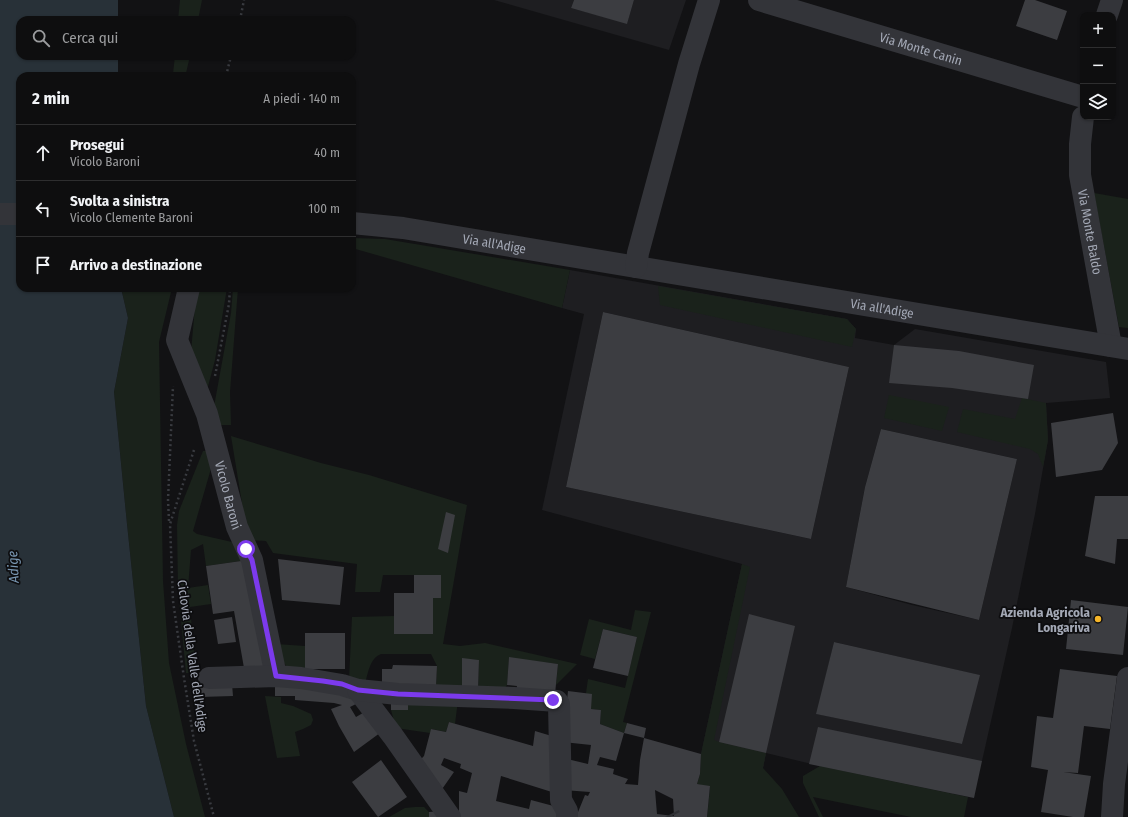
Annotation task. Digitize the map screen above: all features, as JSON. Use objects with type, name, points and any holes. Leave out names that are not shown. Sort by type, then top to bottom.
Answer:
[{"type":"street","points":[[636,267],[638,253],[689,64],[708,0]]},
{"type":"street","name":"Via Monte Canin","points":[[759,0],[1080,96]]},
{"type":"street","points":[[1108,12],[1112,0]]},
{"type":"street","name":"Via Monte Baldo","points":[[1083,120],[1080,144],[1080,175],[1120,347]]},
{"type":"street","points":[[0,214],[16,214]]},
{"type":"street","name":"Via all'Adige","points":[[356,223],[403,228],[1120,347]]},
{"type":"street","name":"Vicolo Baroni","points":[[188,292],[177,340],[207,414],[237,526],[243,543],[252,560],[276,676]]},
{"type":"street","points":[[209,678],[276,676],[336,683],[358,690],[388,693],[547,700],[557,702],[559,704],[561,800],[567,811],[567,817]]},
{"type":"street","points":[[1112,817],[1114,784],[1128,678]]},
{"type":"street","points":[[358,690],[393,736],[450,817]]},
{"type":"street","points":[[388,693],[387,710],[389,725],[393,736]]},
{"type":"path","points":[[241,16],[244,0]]},
{"type":"path","points":[[227,72],[230,60]]},
{"type":"path","points":[[214,377],[230,292]]},
{"type":"path","points":[[170,524],[168,500],[173,382]]},
{"type":"path","name":"Ciclovia della Valle dell'Adige","points":[[197,443],[170,524],[173,601],[194,741],[214,817]]},
{"type":"shaded area","points":[[180,0],[202,0],[199,16],[178,16]]},
{"type":"shaded area","points":[[494,0],[574,0],[571,8],[627,23],[634,0],[686,0],[669,50]]},
{"type":"shaded area","points":[[175,60],[189,60],[186,72],[173,72]]},
{"type":"shaded area","points":[[1094,193],[1128,199],[1128,328],[1119,327]]},
{"type":"shaded area","points":[[356,238],[385,239],[570,270],[562,308],[356,249]]},
{"type":"shaded area","points":[[570,270],[847,319],[856,329],[855,338],[894,345],[915,329],[1106,362],[1110,398],[1046,403],[1048,440],[1035,514],[1012,628],[982,761],[953,794],[766,753],[763,768],[701,754],[742,564],[542,510],[584,314],[562,308]],"holes":[[[603,312],[849,367],[811,539],[566,487]],[[881,429],[1017,459],[979,620],[912,605],[846,587],[865,487]],[[834,642],[979,675],[962,744],[817,714]]]},
{"type":"shaded area","points":[[658,286],[847,319],[856,329],[852,347],[660,305]]},
{"type":"shaded area","points":[[122,292],[171,292],[159,342],[163,581],[169,663],[186,744],[205,817],[174,817],[146,706],[114,392],[128,318]]},
{"type":"shaded area","points":[[198,292],[226,292],[215,360],[206,394],[191,352],[195,306]]},
{"type":"shaded area","points":[[233,292],[238,292],[230,392],[231,425],[220,425],[213,412],[231,313]]},
{"type":"shaded area","points":[[889,395],[949,407],[942,431],[884,418]]},
{"type":"shaded area","points":[[1022,398],[1046,403],[1048,440],[1043,467],[1038,454],[1030,449],[957,432],[963,409],[1015,419]]},
{"type":"shaded area","points":[[231,436],[321,463],[369,475],[467,505],[443,644],[460,646],[485,643],[577,664],[556,685],[558,664],[509,658],[507,685],[502,692],[478,691],[479,660],[462,659],[462,690],[436,687],[437,666],[431,654],[381,654],[372,662],[365,684],[349,680],[352,617],[394,616],[394,634],[433,634],[433,598],[441,598],[441,575],[383,575],[380,592],[355,592],[357,564],[273,553],[266,541],[248,540]]},
{"type":"shaded area","points":[[203,451],[206,451],[211,465],[193,531],[197,534],[232,542],[248,560],[206,566],[203,544],[191,550],[188,588],[208,585],[211,604],[190,607],[196,673],[186,673],[178,588],[177,525],[179,511]]},
{"type":"shaded area","points":[[742,564],[750,567],[714,740],[766,753],[763,768],[782,789],[799,817],[707,817],[710,787],[697,784],[700,774],[701,754]]},
{"type":"shaded area","points":[[635,610],[651,612],[623,722],[627,723],[624,733],[600,724],[601,710],[591,709],[586,693],[588,679],[625,688],[637,637],[603,629],[595,659],[580,655],[589,619],[631,630]]},
{"type":"shaded area","points":[[276,644],[305,646],[305,673],[292,669],[285,664]]},
{"type":"shaded area","points":[[265,696],[281,697],[281,703],[293,706],[311,714],[313,720],[311,725],[295,732],[300,756],[277,758]]},
{"type":"shaded area","points":[[408,698],[458,700],[455,724],[449,722],[446,732],[432,729],[430,733],[396,728],[391,710],[407,710]]},
{"type":"shaded area","points":[[820,766],[968,797],[964,817],[911,817],[813,797],[823,817],[819,817],[803,783],[803,776]]},
{"type":"shaded area","points":[[424,807],[429,812],[429,817],[389,817],[405,808]]},
{"type":"water","name":"Adige","points":[[0,0],[118,0],[118,16],[16,16],[16,60],[118,60],[118,72],[16,72],[16,292],[122,292],[128,318],[114,392],[127,524],[146,706],[174,817],[0,817]]},
{"type":"building","points":[[574,0],[634,0],[627,24],[571,8]]},
{"type":"building","points":[[1025,0],[1035,0],[1067,11],[1057,40],[1016,26]]},
{"type":"building","points":[[603,312],[849,367],[811,539],[566,487]]},
{"type":"building","points":[[894,345],[959,351],[1034,365],[1028,399],[952,388],[889,383]]},
{"type":"building","points":[[1113,413],[1118,443],[1102,470],[1056,477],[1051,423]]},
{"type":"building","points":[[881,429],[1017,459],[979,620],[846,587],[865,487]]},
{"type":"building","points":[[1095,496],[1128,496],[1128,539],[1117,539],[1115,564],[1085,556]]},
{"type":"building","points":[[446,512],[455,515],[448,553],[438,549]]},
{"type":"building","points":[[278,559],[344,567],[340,605],[282,600]]},
{"type":"building","points":[[248,560],[264,666],[244,668],[234,611],[213,614],[206,566]]},
{"type":"building","points":[[414,575],[441,575],[441,598],[433,598],[433,634],[394,634],[394,593],[414,593]]},
{"type":"building","name":"Azienda Agricola Longariva","points":[[1071,600],[1128,607],[1123,655],[1066,649]]},
{"type":"building","points":[[749,614],[795,626],[766,753],[719,742]]},
{"type":"building","points":[[232,617],[236,642],[218,644],[214,620]]},
{"type":"building","points":[[603,629],[637,637],[628,676],[593,668]]},
{"type":"building","points":[[305,633],[345,633],[345,669],[305,669]]},
{"type":"building","points":[[834,642],[980,675],[962,744],[816,714]]},
{"type":"building","points":[[509,657],[558,664],[555,694],[516,691],[517,686],[507,685]]},
{"type":"building","points":[[462,658],[479,660],[478,691],[462,690]]},
{"type":"building","points":[[393,665],[437,666],[436,687],[382,687],[382,669],[392,669]]},
{"type":"building","points":[[1060,669],[1117,676],[1110,729],[1084,726],[1078,773],[1063,772],[1091,776],[1084,817],[1073,817],[1041,812],[1048,770],[1031,767],[1037,716],[1053,718]]},
{"type":"building","points":[[196,683],[232,684],[233,696],[200,697]]},
{"type":"building","points":[[275,684],[316,686],[360,702],[350,707],[356,717],[368,710],[384,730],[354,752],[331,709],[342,705],[295,700],[295,696],[275,696]]},
{"type":"building","points":[[568,691],[592,694],[591,709],[601,710],[600,724],[624,733],[616,761],[600,757],[597,765],[614,769],[613,774],[628,779],[625,784],[638,785],[644,738],[701,754],[700,774],[697,784],[710,786],[707,817],[576,817],[585,795],[588,796],[590,792],[563,790],[563,758],[588,764],[591,745],[563,742]],"holes":[[[655,790],[673,799],[674,816],[657,814]]]},
{"type":"building","points":[[391,696],[408,698],[408,710],[391,710]]},
{"type":"building","points":[[449,722],[533,746],[535,731],[555,737],[555,793],[501,776],[496,801],[529,809],[531,800],[561,808],[560,817],[459,817],[459,791],[467,793],[472,773],[460,768],[461,764],[444,758],[441,765],[454,772],[440,792],[417,763],[424,756],[431,729],[446,732]]},
{"type":"building","points":[[627,723],[646,728],[644,738],[624,733]]},
{"type":"building","points":[[818,727],[982,761],[974,798],[809,764]]},
{"type":"building","points":[[381,760],[407,797],[378,817],[352,782]]},
{"type":"building","points":[[442,811],[448,817],[429,817],[429,812]]},
{"type":"place","name":"Azienda Agricola Longariva","points":[[1098,619]]},
{"type":"route","points":[[246,549],[252,560],[276,676],[323,681],[342,684],[358,690],[398,694],[553,700]]}]
